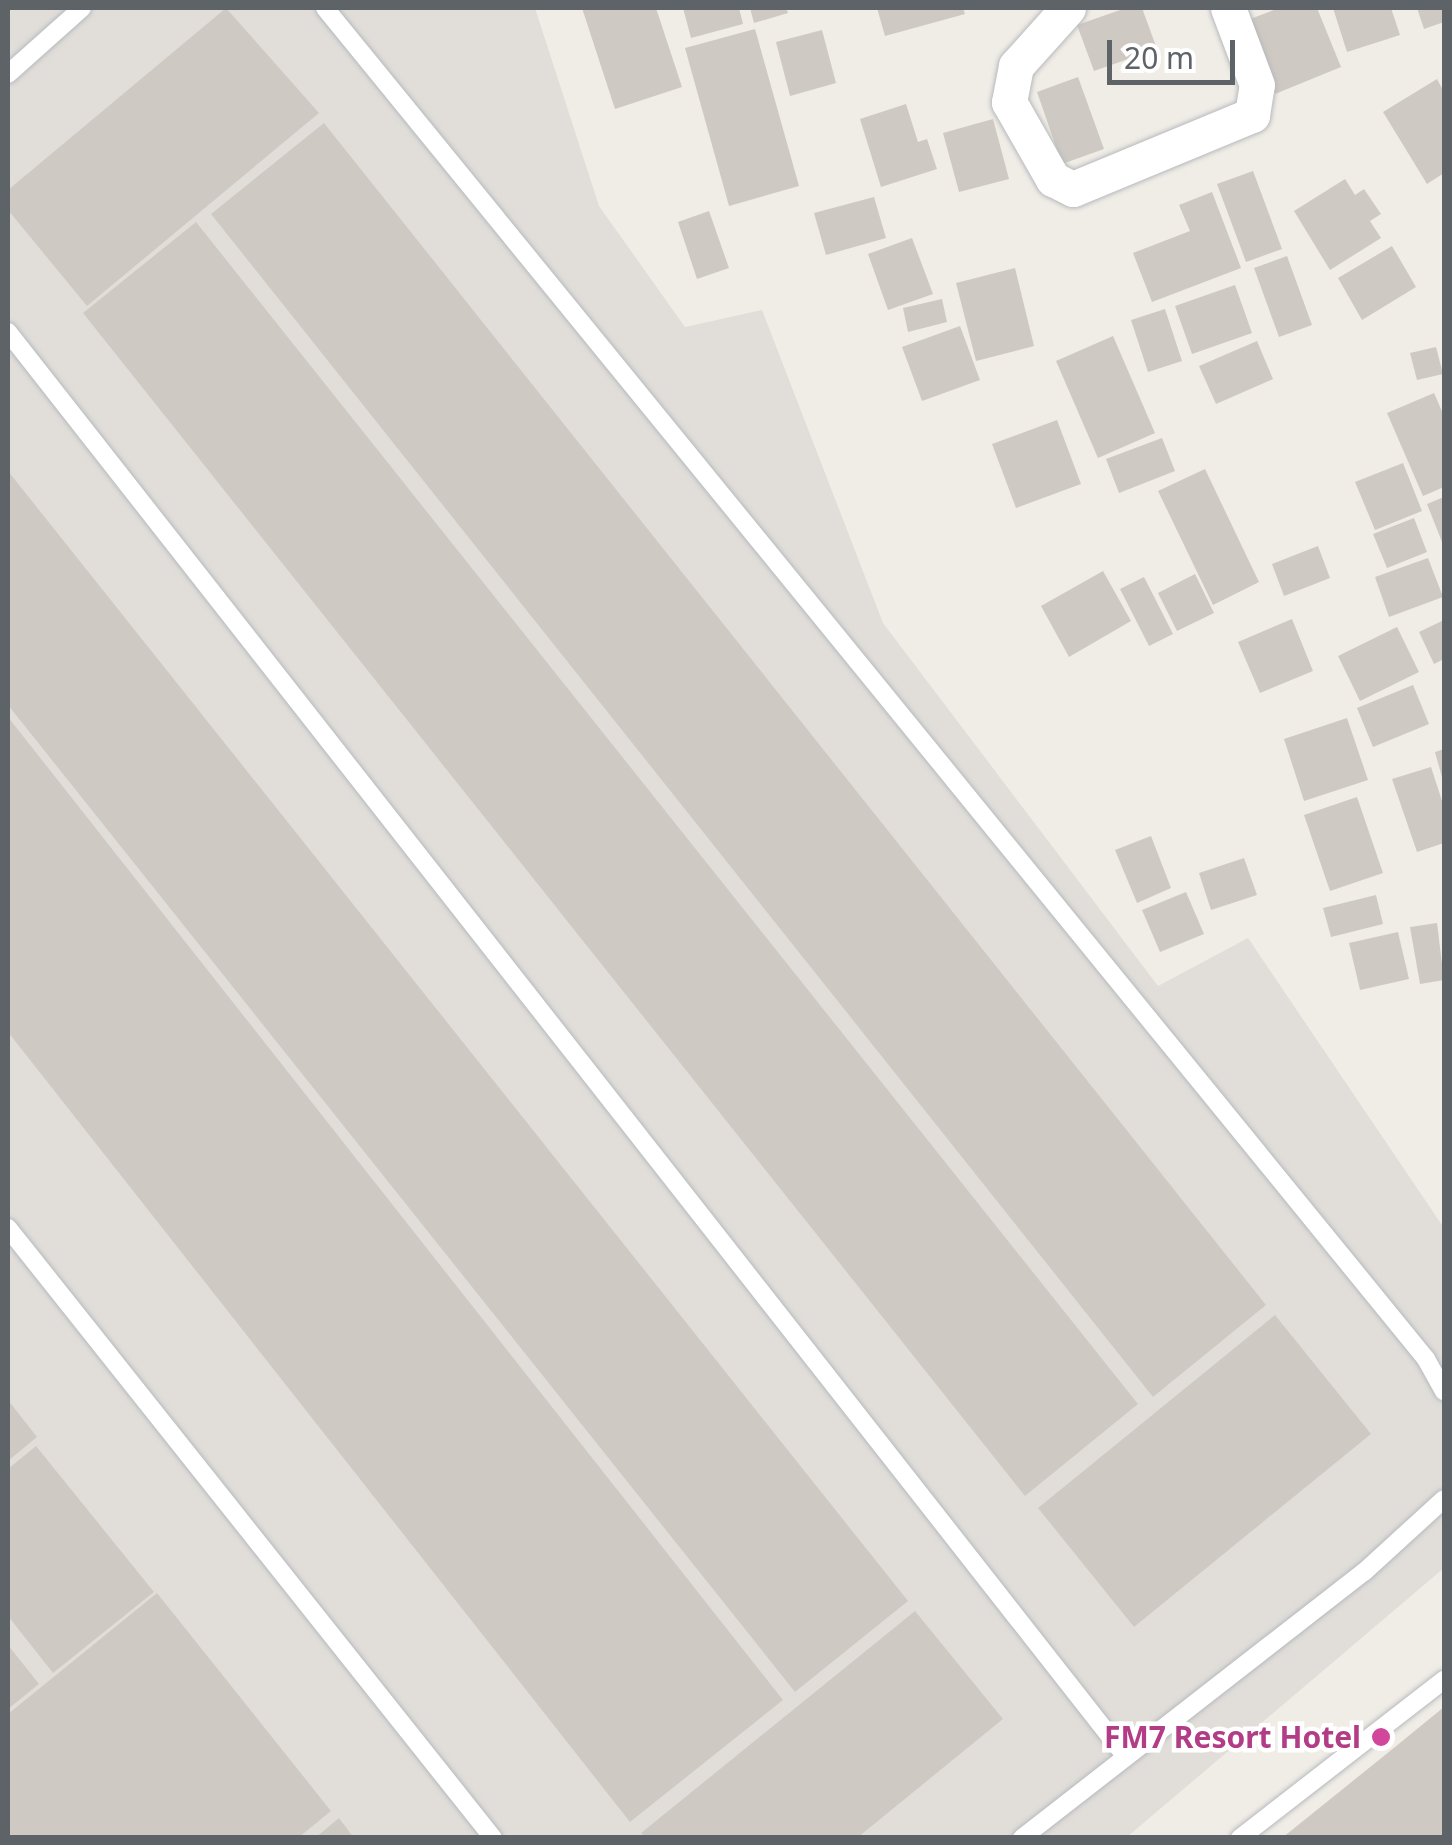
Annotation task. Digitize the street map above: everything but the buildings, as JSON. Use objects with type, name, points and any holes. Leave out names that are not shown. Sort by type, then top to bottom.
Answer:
[{"type":"street","points":[[1068,8],[1016,66],[1009,102],[1053,179],[1073,189],[1252,115],[1257,85],[1228,8]]},
{"type":"lane","points":[[8,74],[82,8]]},
{"type":"lane","points":[[325,8],[1413,1344],[1444,1391]]},
{"type":"lane","points":[[8,332],[1126,1757]]},
{"type":"lane","points":[[8,1228],[493,1838]]},
{"type":"lane","points":[[1022,1838],[1364,1572],[1444,1500]]},
{"type":"lane","points":[[1240,1838],[1444,1680]]},
{"type":"shaded area","points":[[8,8],[535,8],[599,206],[685,327],[762,310],[883,623],[1158,986],[1248,938],[1444,1228],[1444,1568],[1127,1837],[8,1838]]},
{"type":"place","name":"FM7 Resort Hotel","points":[[1381,1737]]}]
